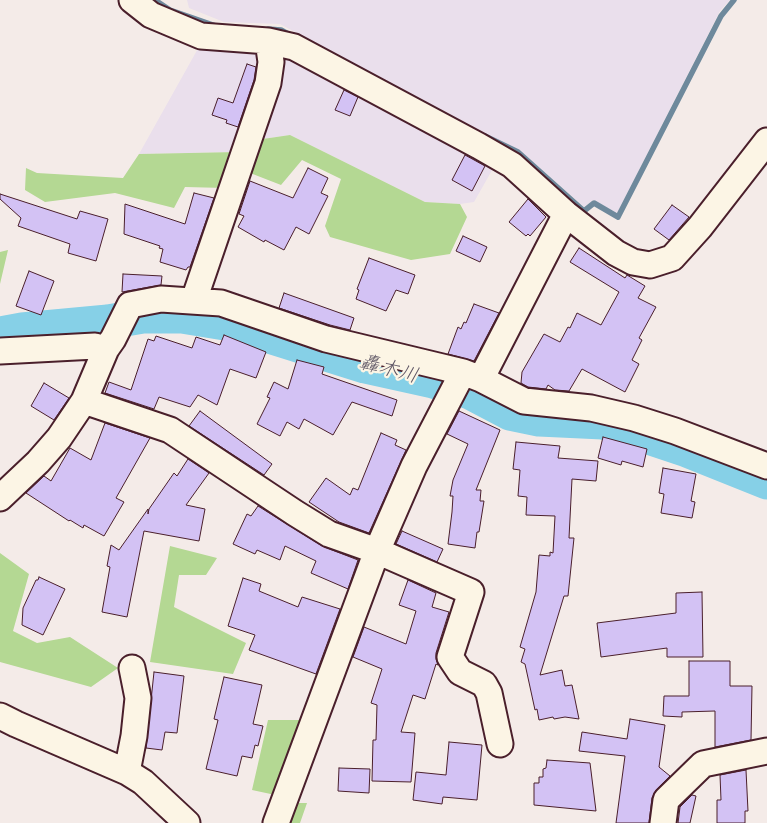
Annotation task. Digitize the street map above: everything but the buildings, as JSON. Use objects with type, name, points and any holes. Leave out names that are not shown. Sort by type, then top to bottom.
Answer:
[{"type":"street","points":[[132,0],[151,15],[201,36],[268,41],[294,47],[512,165],[566,214],[616,253],[633,262],[650,265],[672,258],[700,228],[767,141]]},
{"type":"street","points":[[194,300],[268,83],[271,62],[268,41]]},
{"type":"street","points":[[276,823],[377,551],[414,466],[447,400],[472,375],[566,214]]},
{"type":"street","points":[[0,498],[38,462],[59,438],[84,401],[109,344],[130,305],[161,299],[221,303],[326,339],[472,375],[524,401],[592,408],[634,418],[767,466]]},
{"type":"street","points":[[0,351],[109,344]]},
{"type":"street","points":[[84,401],[170,430],[286,508],[329,534],[377,551],[471,592],[450,657],[460,672],[484,684],[489,693],[500,744]]},
{"type":"street","points":[[127,772],[134,736],[138,698],[132,668]]},
{"type":"street","points":[[0,716],[127,772],[144,782],[187,823]]},
{"type":"street","points":[[663,823],[666,800],[703,764],[767,751]]},
{"type":"shaded area","points":[[187,0],[730,0],[720,11],[617,213],[593,200],[584,207],[523,153],[280,24],[224,22],[189,8]]},
{"type":"shaded area","points":[[200,45],[254,50],[267,70],[234,152],[139,154]]},
{"type":"shaded area","points":[[279,51],[495,165],[474,202],[460,204],[425,202],[290,135],[256,140]]},
{"type":"green space","points":[[290,135],[425,202],[460,204],[467,217],[450,254],[411,260],[330,237],[325,226],[341,179],[302,160],[281,185],[245,171],[256,140]]},
{"type":"green space","points":[[238,152],[225,188],[185,187],[174,208],[115,193],[45,202],[25,190],[26,168],[37,173],[123,178],[139,154]]},
{"type":"green space","points":[[8,250],[0,284],[0,252]]},
{"type":"green space","points":[[170,546],[217,558],[206,575],[179,575],[174,607],[246,643],[233,674],[150,662]]},
{"type":"green space","points":[[0,553],[29,574],[13,631],[37,643],[70,637],[118,668],[91,687],[0,662]]},
{"type":"green space","points":[[268,720],[308,720],[280,796],[252,790]]},
{"type":"green space","points":[[290,803],[307,803],[300,823],[283,823]]},
{"type":"waterway","points":[[155,0],[170,10],[216,26]]},
{"type":"waterway","points":[[485,136],[518,152],[584,211],[594,203],[618,217],[721,16],[734,0]]},
{"type":"waterway","points":[[268,29],[281,30],[290,35]]},
{"type":"waterway","name":"轟木川","points":[[0,334],[22,330],[108,322],[143,316],[182,316],[231,324],[365,366],[433,381],[470,392],[510,413],[539,419],[603,422],[687,450],[767,482]]}]
